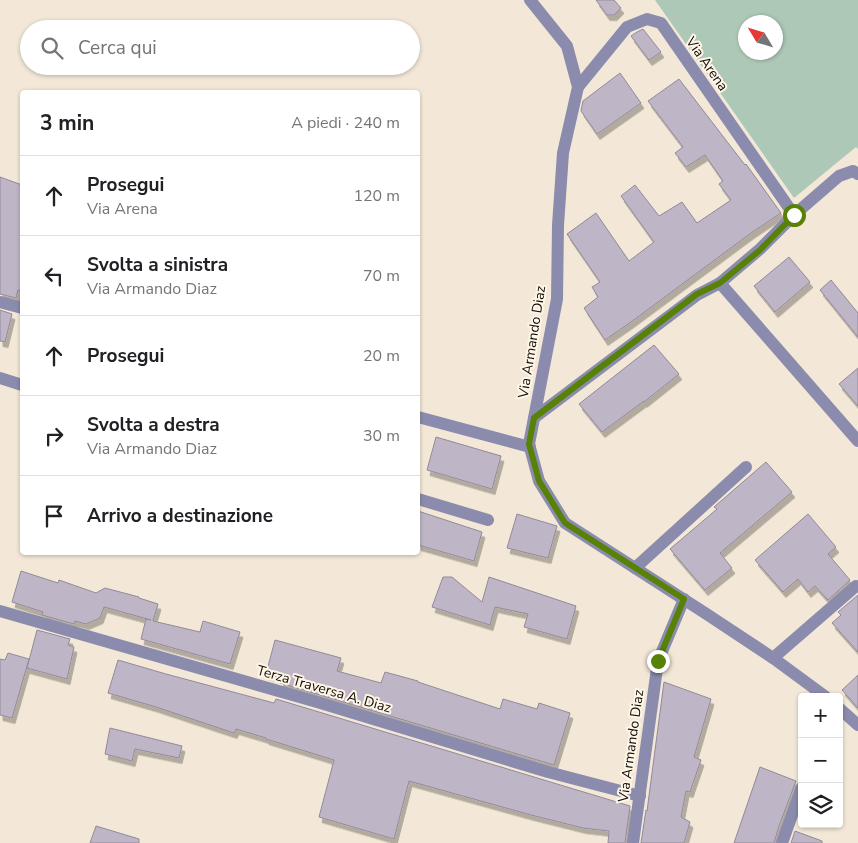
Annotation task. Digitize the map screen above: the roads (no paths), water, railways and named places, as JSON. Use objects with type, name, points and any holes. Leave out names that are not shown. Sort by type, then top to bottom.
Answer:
[{"type":"street","name":"Via Armando Diaz","points":[[530,0],[567,46],[578,87],[563,153],[558,224],[557,299],[529,444],[539,481],[565,523],[773,658],[821,693]]},
{"type":"street","name":"Via Arena","points":[[578,87],[627,27],[647,19],[661,23],[794,215]]},
{"type":"street","points":[[534,418],[697,294],[720,283],[760,250],[794,215],[838,176],[854,171],[858,174]]},
{"type":"street","points":[[720,283],[858,441]]},
{"type":"street","points":[[0,302],[20,307]]},
{"type":"street","points":[[0,378],[20,384]]},
{"type":"street","points":[[420,418],[530,447]]},
{"type":"street","points":[[635,568],[746,467]]},
{"type":"street","points":[[420,500],[488,520]]},
{"type":"street","points":[[773,658],[856,586]]},
{"type":"street","name":"Via Armando Diaz","points":[[633,843],[658,661],[684,599]]},
{"type":"street","name":"Terza Traversa A. Diaz","points":[[0,611],[317,702],[548,772],[640,796]]},
{"type":"street","points":[[843,712],[858,725]]},
{"type":"street","points":[[782,843],[798,798]]}]
